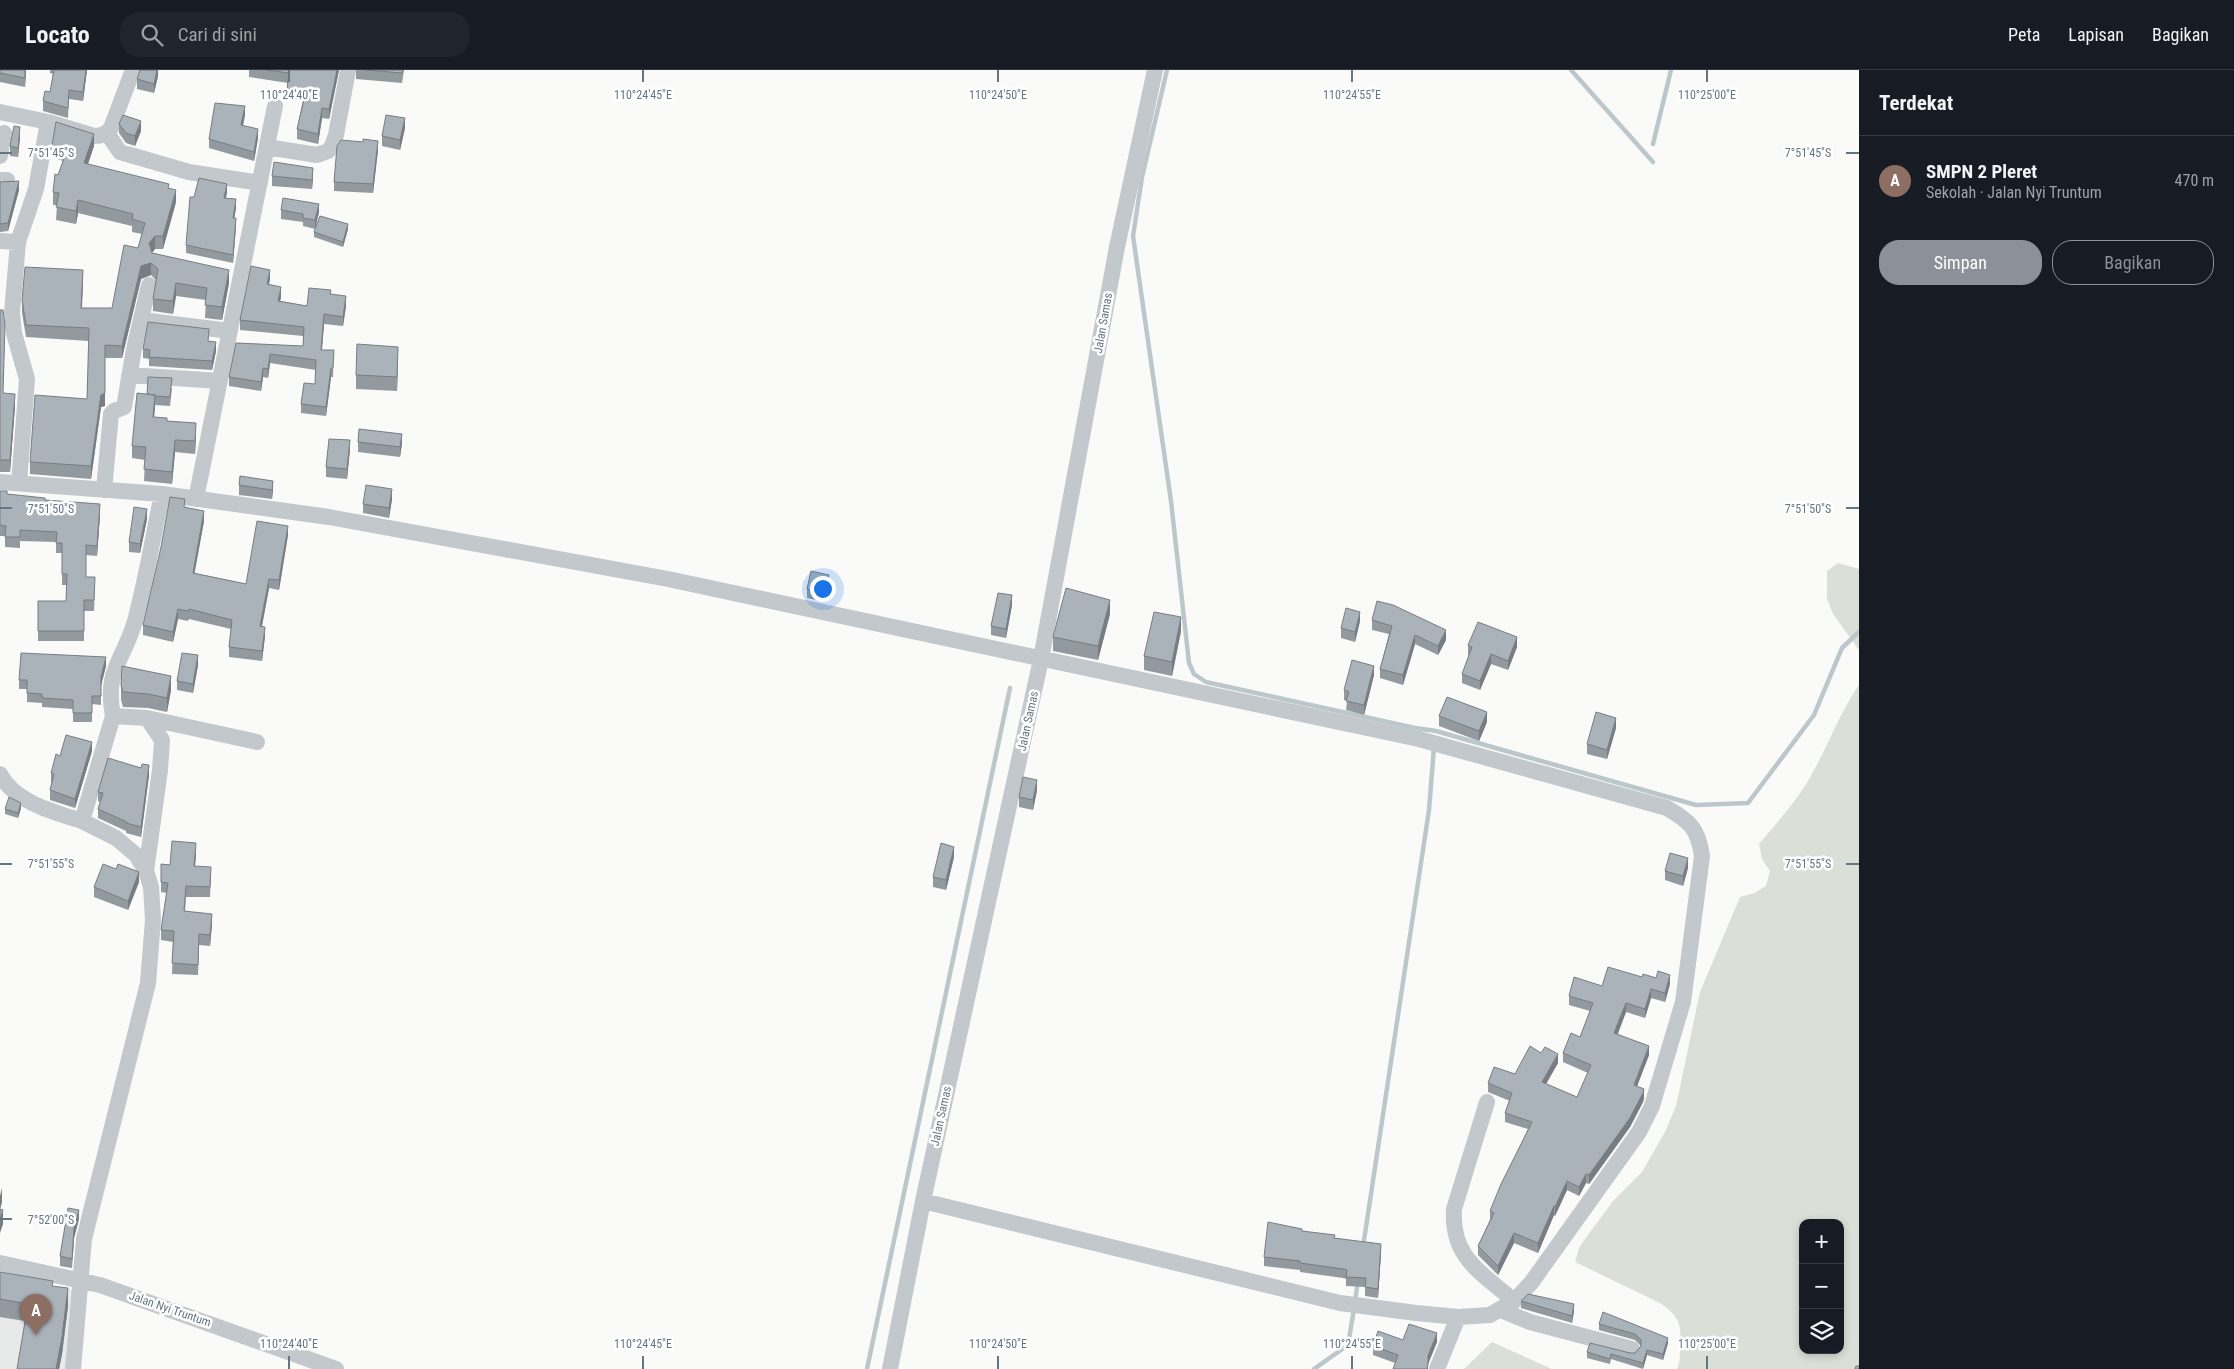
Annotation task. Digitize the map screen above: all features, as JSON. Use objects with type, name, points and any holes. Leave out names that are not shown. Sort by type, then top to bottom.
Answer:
[{"type":"street","points":[[0,112],[48,122],[94,136],[107,133],[111,128],[133,70]]},
{"type":"street","points":[[267,147],[317,155],[328,151],[336,135],[348,70]]},
{"type":"street","name":"Jalan Samas","points":[[890,1369],[923,1201],[1041,659],[1116,247],[1155,70]]},
{"type":"street","points":[[196,499],[275,106]]},
{"type":"street","points":[[19,483],[26,378],[14,334],[12,313],[18,242],[36,189],[48,122]]},
{"type":"street","points":[[0,156],[4,133]]},
{"type":"street","points":[[107,133],[120,152],[189,172],[260,184]]},
{"type":"street","points":[[0,241],[18,242]]},
{"type":"street","points":[[223,271],[241,275]]},
{"type":"street","points":[[104,490],[111,414],[114,410],[124,407],[129,375],[149,285]]},
{"type":"street","points":[[141,320],[230,331]]},
{"type":"street","points":[[129,375],[220,381]]},
{"type":"street","points":[[0,482],[162,494],[380,526],[668,579],[1420,739],[1667,808],[1686,819],[1699,838],[1702,856],[1683,1002],[1647,1119],[1531,1283],[1507,1306],[1490,1315],[1458,1317],[1340,1303],[923,1201]]},
{"type":"street","points":[[82,821],[113,716],[110,700],[112,676],[134,623],[162,494]]},
{"type":"street","points":[[113,716],[147,718],[257,742]]},
{"type":"street","points":[[146,871],[160,770],[162,740],[147,718]]},
{"type":"street","points":[[0,774],[6,786],[27,800],[48,810],[82,821],[126,845],[136,855],[146,871],[153,900],[148,983],[84,1239],[73,1369]]},
{"type":"street","points":[[1487,1102],[1454,1208],[1453,1224],[1456,1239],[1467,1259],[1507,1306],[1530,1322],[1632,1349]]},
{"type":"street","name":"Jalan Nyi Truntum","points":[[0,1263],[100,1284],[336,1369]]},
{"type":"street","points":[[1438,1369],[1458,1317]]},
{"type":"shaded area","points":[[1838,563],[1859,569],[1859,650],[1833,614],[1827,599],[1827,571]]},
{"type":"shaded area","points":[[1859,685],[1859,1369],[1677,1369],[1680,1359],[1681,1334],[1676,1317],[1660,1303],[1575,1262],[1579,1248],[1587,1236],[1614,1200],[1642,1172],[1665,1132],[1676,1106],[1700,992],[1740,897],[1754,893],[1766,886],[1770,871],[1762,859],[1759,844],[1802,790]]},
{"type":"shaded area","points":[[0,1276],[69,1289],[77,1294],[78,1301],[65,1369],[0,1369]]},
{"type":"shaded area","points":[[1492,1342],[1552,1369],[1464,1369]]},
{"type":"building","points":[[0,70],[25,70],[25,78],[0,73]]},
{"type":"building","points":[[54,70],[86,70],[83,92],[69,90],[68,108],[43,101],[45,91],[50,92]]},
{"type":"building","points":[[140,70],[157,70],[154,84],[137,79]]},
{"type":"building","points":[[267,70],[337,70],[329,109],[322,108],[318,134],[297,129],[306,91],[287,89],[289,73]]},
{"type":"building","points":[[366,70],[403,70],[402,73]]},
{"type":"building","points":[[215,103],[245,106],[241,125],[258,129],[254,152],[209,139]]},
{"type":"building","points":[[123,115],[141,121],[135,136],[126,133],[119,124]]},
{"type":"building","points":[[386,115],[405,118],[400,140],[382,136]]},
{"type":"building","points":[[56,122],[94,134],[84,163],[169,184],[168,188],[176,190],[163,236],[155,236],[149,243],[152,253],[229,270],[222,307],[205,305],[207,288],[176,283],[173,301],[153,299],[158,269],[151,263],[141,266],[122,346],[105,345],[105,393],[101,395],[91,466],[30,462],[35,395],[87,399],[89,328],[26,325],[22,300],[25,267],[83,270],[81,308],[112,308],[124,245],[138,248],[145,223],[132,219],[133,214],[78,200],[76,211],[56,207],[59,193],[53,192],[55,174],[58,175],[67,150],[52,145]]},
{"type":"building","points":[[14,126],[20,127],[18,148],[10,146]]},
{"type":"building","points":[[363,139],[378,141],[373,184],[334,182],[337,146],[341,140],[363,142]]},
{"type":"building","points":[[274,162],[313,168],[312,180],[272,176]]},
{"type":"building","points":[[199,178],[227,184],[224,198],[236,199],[233,218],[236,218],[233,255],[186,245],[190,197],[194,197]]},
{"type":"building","points":[[19,181],[8,223],[0,224],[0,182]]},
{"type":"building","points":[[283,198],[319,204],[315,220],[303,218],[303,214],[281,210]]},
{"type":"building","points":[[320,216],[348,224],[343,242],[314,232]]},
{"type":"building","points":[[251,266],[270,270],[267,284],[281,287],[278,301],[307,306],[309,288],[331,290],[330,294],[346,296],[343,317],[324,314],[321,350],[334,350],[333,368],[331,368],[326,407],[301,404],[304,383],[315,384],[316,360],[270,354],[268,369],[263,368],[261,382],[229,377],[236,343],[303,346],[304,327],[240,320]]},
{"type":"building","points":[[0,310],[3,310],[5,325],[3,393],[15,394],[10,460],[0,460]]},
{"type":"building","points":[[148,322],[209,329],[208,341],[216,342],[212,361],[149,357],[150,350],[143,349]]},
{"type":"building","points":[[357,344],[398,347],[397,377],[356,375]]},
{"type":"building","points":[[148,377],[172,378],[170,397],[147,394]]},
{"type":"building","points":[[137,393],[155,395],[153,417],[167,418],[167,421],[196,423],[195,441],[175,440],[172,472],[144,469],[146,447],[132,446]]},
{"type":"building","points":[[359,429],[402,434],[400,447],[358,442]]},
{"type":"building","points":[[329,439],[350,440],[347,469],[326,467]]},
{"type":"building","points":[[240,476],[273,481],[272,490],[239,485]]},
{"type":"building","points":[[366,485],[392,489],[389,508],[363,504]]},
{"type":"building","points":[[0,491],[7,491],[7,494],[45,498],[45,500],[100,504],[97,546],[86,545],[86,577],[95,577],[94,600],[84,600],[84,631],[38,631],[38,601],[66,601],[67,574],[62,574],[62,543],[56,543],[57,532],[20,530],[20,537],[5,537],[6,526],[0,525]]},
{"type":"building","points":[[170,497],[185,499],[184,507],[204,511],[193,573],[246,584],[257,521],[288,526],[279,580],[269,579],[260,626],[265,627],[262,651],[229,647],[232,620],[189,609],[188,611],[178,609],[173,632],[143,625],[161,547]]},
{"type":"building","points":[[134,507],[147,509],[140,544],[129,542]]},
{"type":"building","points":[[811,571],[829,575],[825,593],[807,589]]},
{"type":"building","points":[[1066,588],[1110,600],[1098,646],[1053,637]]},
{"type":"building","points":[[998,593],[1012,595],[1006,629],[991,626]]},
{"type":"building","points":[[1377,601],[1393,605],[1446,630],[1438,646],[1415,635],[1403,675],[1380,669],[1392,626],[1372,620]]},
{"type":"building","points":[[1346,608],[1360,612],[1355,632],[1341,628]]},
{"type":"building","points":[[1154,612],[1181,617],[1172,662],[1144,656]]},
{"type":"building","points":[[1478,622],[1517,637],[1508,661],[1491,654],[1480,681],[1462,674],[1472,647],[1468,645]]},
{"type":"building","points":[[21,653],[106,657],[101,677],[101,696],[92,696],[92,713],[73,713],[73,700],[42,698],[42,694],[27,693],[27,680],[19,680]]},
{"type":"building","points":[[182,653],[198,655],[193,684],[177,681]]},
{"type":"building","points":[[1352,660],[1374,666],[1364,705],[1346,701],[1349,692],[1344,690]]},
{"type":"building","points":[[122,666],[171,676],[167,698],[123,692],[121,685]]},
{"type":"building","points":[[1447,697],[1487,712],[1479,731],[1439,716]]},
{"type":"building","points":[[1596,712],[1616,718],[1607,750],[1587,744]]},
{"type":"building","points":[[66,735],[92,742],[75,799],[50,790],[54,774],[51,773],[56,754],[60,756]]},
{"type":"building","points":[[108,758],[141,768],[142,764],[149,765],[141,827],[126,823],[98,809],[103,793],[98,792]]},
{"type":"building","points":[[1023,777],[1037,780],[1033,800],[1019,797]]},
{"type":"building","points":[[9,797],[21,803],[18,813],[5,809]]},
{"type":"building","points":[[172,841],[196,843],[194,866],[211,867],[210,887],[186,886],[184,911],[212,914],[210,935],[199,934],[198,965],[172,963],[174,931],[161,930],[168,883],[161,882],[161,864],[170,865]]},
{"type":"building","points":[[941,843],[954,847],[946,880],[933,877]]},
{"type":"building","points":[[1670,853],[1688,858],[1683,876],[1665,871]]},
{"type":"building","points":[[103,864],[116,869],[118,864],[139,872],[128,901],[94,887]]},
{"type":"building","points":[[1608,967],[1642,977],[1643,974],[1656,978],[1658,971],[1670,975],[1665,993],[1651,989],[1645,1009],[1626,1003],[1614,1033],[1649,1046],[1634,1085],[1644,1089],[1643,1093],[1630,1118],[1589,1175],[1586,1174],[1579,1187],[1567,1181],[1538,1243],[1514,1233],[1498,1266],[1478,1246],[1494,1213],[1490,1211],[1501,1184],[1532,1122],[1505,1113],[1512,1093],[1488,1083],[1494,1067],[1515,1074],[1530,1046],[1541,1053],[1545,1047],[1558,1054],[1542,1082],[1577,1097],[1591,1065],[1563,1053],[1571,1033],[1580,1037],[1593,1003],[1569,996],[1574,977],[1602,986]]},
{"type":"building","points":[[68,1208],[79,1210],[74,1228],[72,1259],[60,1256]]},
{"type":"building","points":[[1268,1222],[1302,1229],[1302,1231],[1335,1235],[1334,1238],[1381,1244],[1378,1289],[1365,1287],[1366,1278],[1346,1277],[1347,1270],[1300,1263],[1300,1261],[1264,1257]]},
{"type":"building","points":[[0,1272],[53,1281],[52,1286],[68,1288],[56,1369],[17,1369],[28,1304],[0,1299]]},
{"type":"building","points":[[1528,1294],[1574,1304],[1572,1316],[1521,1301]]},
{"type":"building","points":[[1603,1312],[1668,1338],[1663,1354],[1647,1350],[1643,1363],[1611,1354],[1610,1359],[1587,1352],[1590,1343],[1630,1353],[1635,1353],[1641,1346],[1641,1340],[1635,1334],[1599,1324]]},
{"type":"building","points":[[1409,1324],[1437,1333],[1428,1356],[1427,1369],[1393,1369],[1398,1355],[1373,1346],[1378,1331],[1403,1340]]},
{"type":"waterway","points":[[1167,70],[1142,177],[1133,236],[1171,501],[1189,663],[1194,674],[1206,682],[1436,731],[1696,805],[1748,803],[1814,715],[1842,648],[1859,632]]},
{"type":"waterway","points":[[1571,70],[1653,162]]},
{"type":"waterway","points":[[1653,144],[1671,70]]},
{"type":"waterway","points":[[867,1369],[1010,688]]},
{"type":"waterway","points":[[1363,1247],[1429,810],[1434,747]]},
{"type":"waterway","points":[[1355,1301],[1358,1281]]},
{"type":"waterway","points":[[1314,1369],[1348,1345],[1354,1309]]},
{"type":"place","name":"SMPN 2 Pleret","points":[[36,1335]]}]
